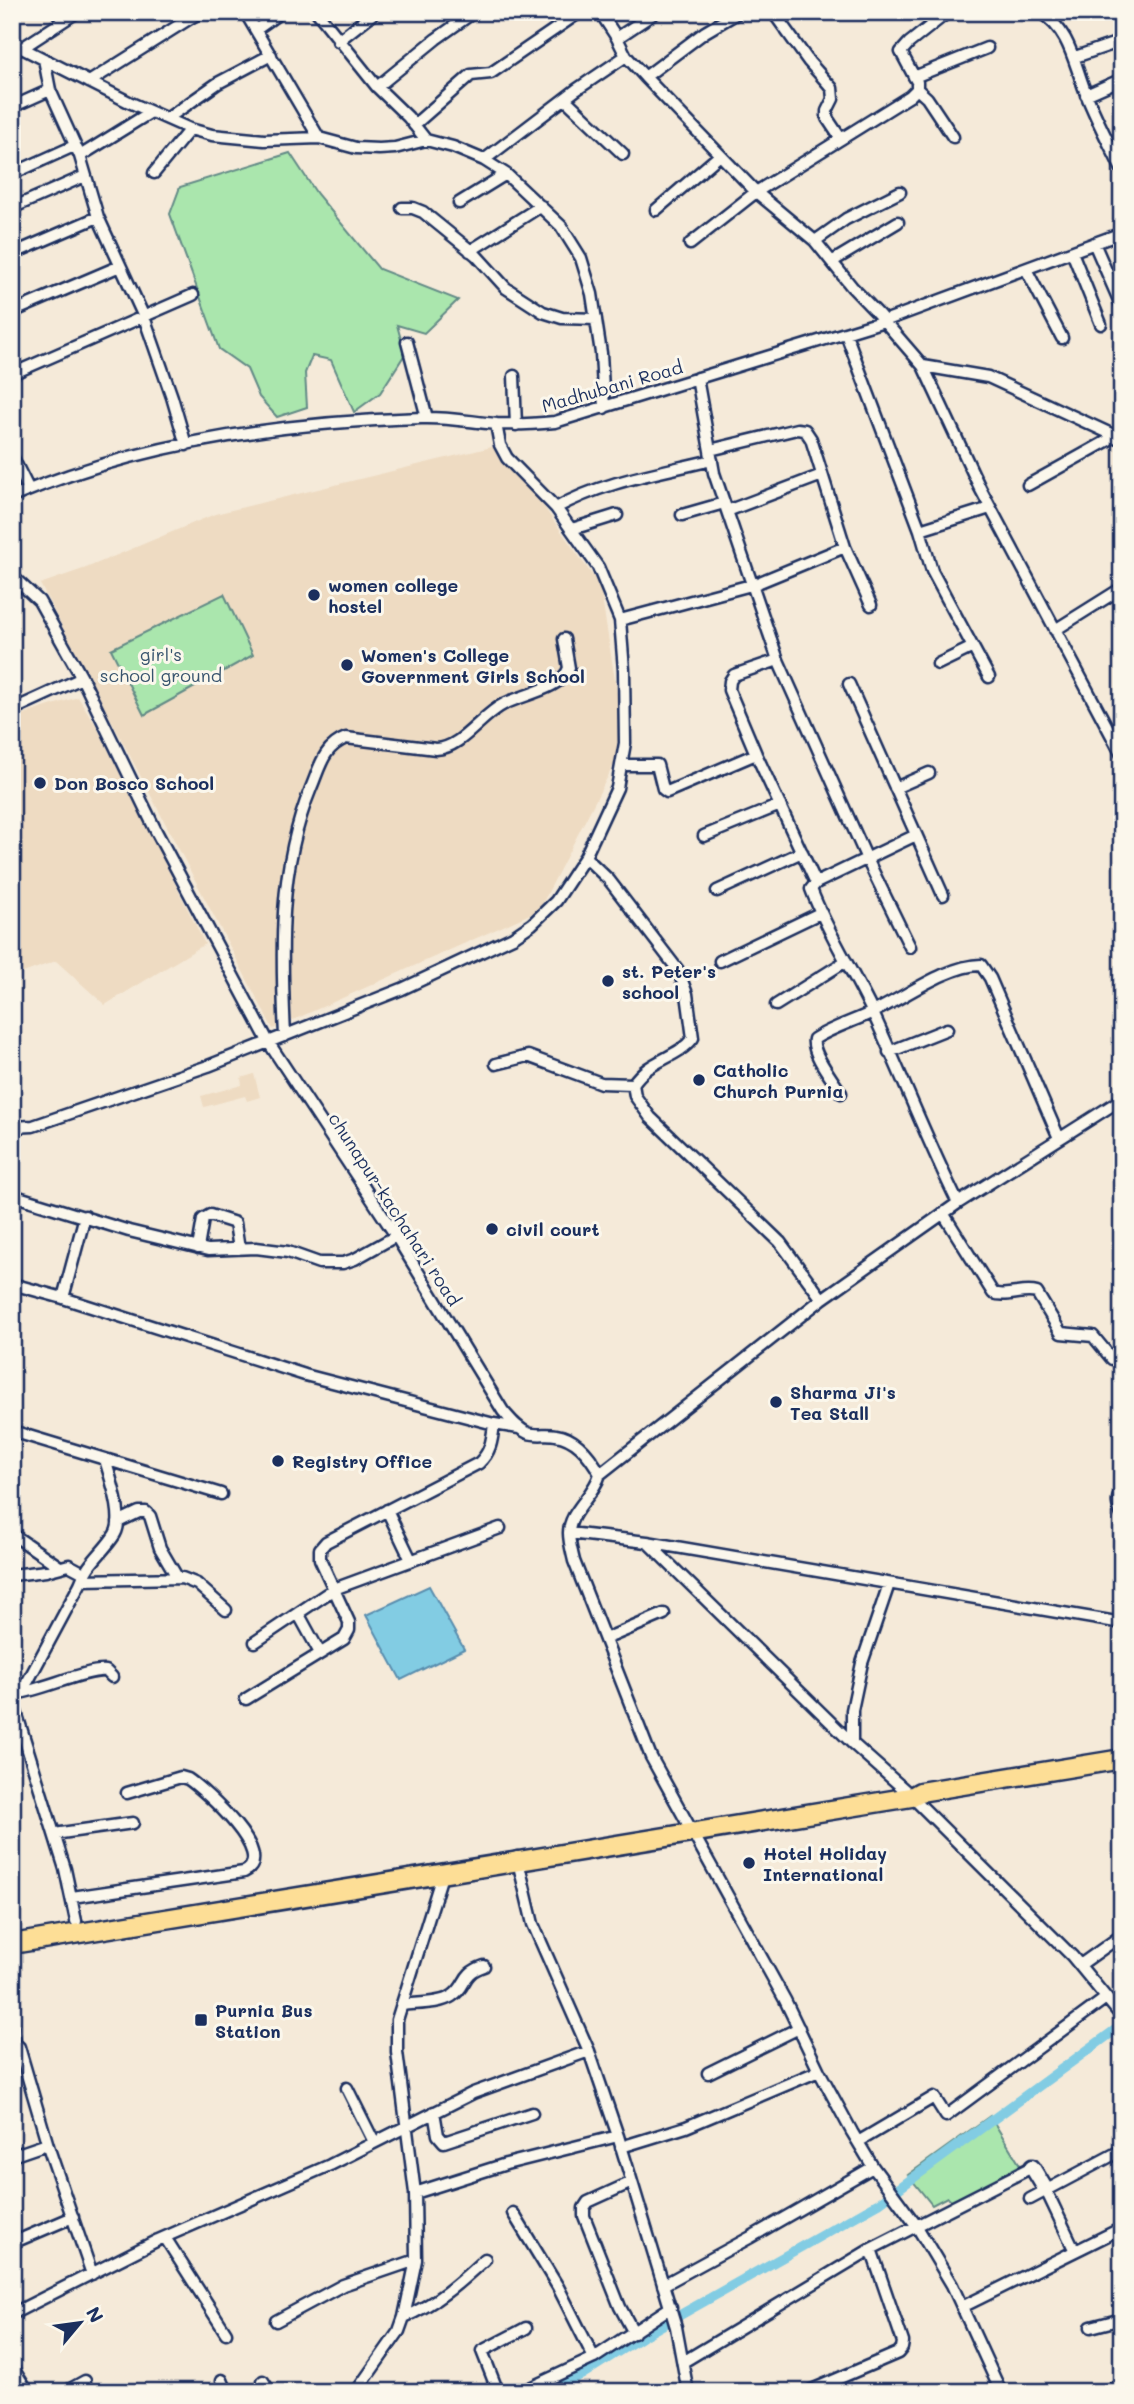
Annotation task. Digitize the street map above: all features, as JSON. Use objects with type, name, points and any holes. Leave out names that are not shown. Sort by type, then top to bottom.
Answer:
[{"type":"highway","points":[[12,1933],[76,1921],[517,1858],[689,1827],[1122,1759]]},
{"type":"highway","points":[[12,1944],[444,1869]]},
{"type":"street","points":[[17,46],[60,17],[77,12]]},
{"type":"street","points":[[89,82],[200,12]]},
{"type":"street","points":[[245,12],[319,138]]},
{"type":"street","points":[[257,29],[281,12]]},
{"type":"street","points":[[317,12],[377,87],[426,140]]},
{"type":"street","points":[[338,41],[375,12]]},
{"type":"street","points":[[377,87],[474,12]]},
{"type":"street","points":[[414,125],[471,75],[491,73],[580,12]]},
{"type":"street","points":[[600,12],[626,56],[645,77],[756,192],[815,240],[852,287],[923,366],[990,508],[1122,755]]},
{"type":"street","points":[[617,38],[656,12]]},
{"type":"street","points":[[645,77],[705,32],[739,12]]},
{"type":"street","points":[[774,12],[809,62],[832,89],[833,99],[827,111],[827,118],[841,139]]},
{"type":"street","points":[[948,12],[901,52],[917,89],[927,98],[953,137]]},
{"type":"street","points":[[1040,12],[1054,21],[1075,57],[1086,94],[1122,170]]},
{"type":"street","points":[[1075,57],[1122,41]]},
{"type":"street","points":[[17,46],[151,112],[190,129],[212,135],[251,139],[319,138],[356,148],[379,149],[426,140],[453,147],[484,160],[506,174],[561,226],[581,258],[596,319],[604,408]]},
{"type":"street","points":[[914,77],[987,48]]},
{"type":"street","points":[[168,118],[218,83],[271,55]]},
{"type":"street","points":[[484,160],[626,56]]},
{"type":"street","points":[[44,59],[50,90],[77,151],[98,218],[144,317],[186,445]]},
{"type":"street","points":[[1086,94],[1122,79]]},
{"type":"street","points":[[690,244],[756,192],[910,96],[917,89]]},
{"type":"street","points":[[12,107],[50,90]]},
{"type":"street","points":[[565,99],[623,153]]},
{"type":"street","points":[[12,174],[77,151],[151,112]]},
{"type":"street","points":[[154,173],[190,129]]},
{"type":"street","points":[[656,210],[720,155]]},
{"type":"street","points":[[459,203],[506,174]]},
{"type":"street","points":[[12,208],[85,176]]},
{"type":"street","points":[[815,240],[846,219],[900,192]]},
{"type":"street","points":[[470,251],[541,206]]},
{"type":"street","points":[[402,208],[423,212],[470,251],[506,288],[542,312],[562,318],[596,319]]},
{"type":"street","points":[[12,254],[98,218]]},
{"type":"street","points":[[833,261],[898,222]]},
{"type":"street","name":"Madhubani Road","points":[[12,497],[99,464],[302,424],[426,418],[516,425],[555,422],[846,334],[1122,233]]},
{"type":"street","points":[[1094,243],[1122,307]]},
{"type":"street","points":[[1072,252],[1101,324]]},
{"type":"street","points":[[12,312],[120,266]]},
{"type":"street","points":[[1026,269],[1062,338]]},
{"type":"street","points":[[12,374],[193,295]]},
{"type":"street","points":[[846,334],[920,530],[932,571],[989,677]]},
{"type":"street","points":[[407,342],[426,418]]},
{"type":"street","points":[[923,366],[988,377],[1119,437]]},
{"type":"street","points":[[514,376],[516,425]]},
{"type":"street","points":[[697,378],[711,455],[778,660],[909,947]]},
{"type":"street","points":[[12,1127],[33,1126],[208,1066],[402,989],[513,937],[532,924],[556,901],[585,857],[617,788],[622,765],[625,719],[620,620],[598,567],[556,508],[507,458],[500,445],[496,424]]},
{"type":"street","points":[[556,508],[606,485],[802,429],[808,433],[845,547],[871,605]]},
{"type":"street","points":[[1028,485],[1119,437]]},
{"type":"street","points":[[12,456],[29,490]]},
{"type":"street","points":[[681,515],[726,507],[822,475]]},
{"type":"street","points":[[920,530],[990,508]]},
{"type":"street","points":[[572,529],[617,515]]},
{"type":"street","points":[[620,620],[752,584],[845,547]]},
{"type":"street","name":"chunapur-kachahari road","points":[[12,576],[39,601],[82,678],[156,831],[269,1043],[396,1236],[503,1411],[519,1428]]},
{"type":"street","points":[[1055,630],[1122,588]]},
{"type":"street","points":[[285,1036],[282,948],[286,883],[295,833],[324,754],[335,743],[346,738],[436,748],[448,746],[502,704],[561,681],[569,668],[564,639]]},
{"type":"street","points":[[938,664],[973,647]]},
{"type":"street","points":[[778,660],[733,675],[729,690],[755,754],[816,883]]},
{"type":"street","points":[[12,710],[82,678]]},
{"type":"street","points":[[849,684],[943,895]]},
{"type":"street","points":[[622,765],[657,765],[663,789],[667,792],[755,754]]},
{"type":"street","points":[[895,788],[929,773]]},
{"type":"street","points":[[704,836],[779,805]]},
{"type":"street","points":[[916,835],[816,883],[811,889],[820,913],[873,1013],[931,1148],[958,1203]]},
{"type":"street","points":[[717,891],[802,852]]},
{"type":"street","points":[[585,857],[609,880],[671,959],[687,994],[693,1038],[640,1073],[633,1084]]},
{"type":"street","points":[[720,961],[820,913]]},
{"type":"street","points":[[776,1005],[845,961]]},
{"type":"street","points":[[841,1093],[816,1053],[812,1045],[814,1039],[873,1013],[946,974],[981,965],[990,978],[1059,1138]]},
{"type":"street","points":[[889,1052],[947,1029]]},
{"type":"street","points":[[496,1064],[528,1056],[601,1083],[633,1084]]},
{"type":"street","points":[[633,1084],[642,1108],[780,1242],[822,1299]]},
{"type":"street","points":[[1002,2392],[952,2285],[916,2225],[858,2142],[651,1757],[574,1561],[569,1533],[572,1520],[591,1494],[600,1474],[822,1299],[958,1203],[1122,1099]]},
{"type":"street","points":[[12,1195],[129,1231],[198,1248],[273,1250],[319,1262],[343,1263],[355,1259],[396,1236]]},
{"type":"street","points":[[943,1213],[993,1293],[1002,1295],[1028,1290],[1037,1293],[1061,1333],[1093,1336],[1112,1359]]},
{"type":"street","points":[[198,1248],[203,1219],[210,1214],[235,1223],[239,1248]]},
{"type":"street","points":[[63,1298],[85,1216]]},
{"type":"street","points":[[12,1284],[298,1373],[494,1424],[519,1428],[531,1434],[558,1434],[575,1443],[591,1459],[600,1474]]},
{"type":"street","points":[[246,1699],[344,1639],[349,1630],[349,1622],[320,1559],[320,1549],[326,1542],[479,1463],[487,1456],[491,1446],[494,1424]]},
{"type":"street","points":[[12,1431],[221,1494]]},
{"type":"street","points":[[14,1697],[28,1681],[83,1577],[116,1533],[118,1512],[105,1459]]},
{"type":"street","points":[[1122,1492],[1117,1503],[1122,1515]]},
{"type":"street","points":[[387,1510],[411,1560]]},
{"type":"street","points":[[118,1522],[139,1512],[146,1512],[150,1516],[160,1548],[177,1577]]},
{"type":"street","points":[[255,1642],[334,1589],[499,1528]]},
{"type":"street","points":[[569,1533],[647,1542],[1122,1623]]},
{"type":"street","points":[[12,1534],[60,1567]]},
{"type":"street","points":[[647,1542],[852,1743],[912,1793],[1080,1965],[1121,2017]]},
{"type":"street","points":[[12,1575],[74,1566],[83,1577]]},
{"type":"street","points":[[83,1577],[189,1579],[226,1611]]},
{"type":"street","points":[[852,1743],[852,1710],[862,1663],[889,1584]]},
{"type":"street","points":[[298,1613],[320,1653]]},
{"type":"street","points":[[605,1639],[664,1614]]},
{"type":"street","points":[[14,1697],[93,1671],[106,1671],[112,1677]]},
{"type":"street","points":[[14,1697],[72,1897],[76,1921]]},
{"type":"street","points":[[72,1897],[244,1872],[252,1868],[255,1862],[253,1854],[240,1830],[231,1818],[188,1779],[181,1777],[127,1793]]},
{"type":"street","points":[[54,1834],[133,1823]]},
{"type":"street","points":[[517,1858],[533,1924],[589,2051],[620,2141],[676,2327],[688,2392]]},
{"type":"street","points":[[356,2392],[399,2331],[416,2260],[415,2193],[396,2035],[397,2020],[444,1869]]},
{"type":"street","points":[[1080,1965],[1122,1935]]},
{"type":"street","points":[[402,2005],[449,1998],[458,1991],[470,1972],[484,1966]]},
{"type":"street","points":[[858,2142],[934,2097],[946,2116],[1106,1998]]},
{"type":"street","points":[[12,2020],[14,2042],[24,2062],[47,2144],[92,2274]]},
{"type":"street","points":[[708,2073],[799,2028]]},
{"type":"street","points":[[12,2314],[158,2240],[166,2239],[330,2165],[473,2093],[589,2051]]},
{"type":"street","points":[[415,2193],[506,2164],[686,2127],[819,2071]]},
{"type":"street","points":[[347,2088],[374,2142]]},
{"type":"street","points":[[434,2112],[438,2135],[444,2142],[532,2113]]},
{"type":"street","points":[[12,2156],[47,2144]]},
{"type":"street","points":[[1030,2199],[1122,2150]]},
{"type":"street","points":[[663,2285],[873,2167]]},
{"type":"street","points":[[683,2362],[871,2249],[1032,2167],[1046,2190],[1074,2251]]},
{"type":"street","points":[[632,2182],[588,2202],[584,2208],[584,2216],[620,2307],[634,2333]]},
{"type":"street","points":[[513,2213],[558,2287],[594,2358]]},
{"type":"street","points":[[12,2243],[73,2217]]},
{"type":"street","points":[[962,2307],[1122,2228]]},
{"type":"street","points":[[166,2239],[226,2333]]},
{"type":"street","points":[[807,2392],[898,2353],[902,2348],[903,2342],[871,2249]]},
{"type":"street","points":[[404,2317],[440,2298],[485,2259]]},
{"type":"street","points":[[276,2321],[343,2285],[416,2260]]},
{"type":"street","points":[[521,2392],[594,2358],[671,2310]]},
{"type":"street","points":[[1091,2327],[1122,2319]]},
{"type":"street","points":[[498,2392],[482,2351],[526,2328]]},
{"type":"street","points":[[12,2367],[28,2392]]},
{"type":"street","points":[[222,2380],[227,2392]]},
{"type":"street","points":[[65,2392],[85,2381]]},
{"type":"street","points":[[263,2381],[270,2392]]},
{"type":"street","points":[[363,2381],[371,2392]]},
{"type":"street","points":[[1104,2392],[1122,2385]]},
{"type":"shaded area","name":"Women's College Government Girls School","points":[[500,445],[600,586],[625,743],[539,910],[273,1029],[40,584],[86,568],[215,514]]},
{"type":"shaded area","points":[[78,697],[97,727],[205,944],[105,1005],[56,961],[12,977],[12,718]]},
{"type":"shaded area","points":[[254,1074],[260,1097],[247,1101],[245,1096],[204,1107],[201,1096],[242,1085],[241,1078]]},
{"type":"green space","points":[[290,153],[317,194],[379,269],[458,300],[424,333],[397,325],[405,354],[380,393],[354,412],[331,360],[312,356],[305,373],[307,407],[277,417],[259,397],[247,369],[219,349],[170,214],[180,187]]},
{"type":"green space","name":"girl's school ground","points":[[224,594],[253,655],[144,715],[111,649]]},
{"type":"green space","points":[[990,2116],[1020,2165],[953,2203],[947,2197],[932,2205],[908,2175]]},
{"type":"water","points":[[429,1586],[464,1649],[401,1680],[366,1615]]},
{"type":"waterway","points":[[541,2392],[581,2375],[641,2337],[879,2203],[1122,2025]]},
{"type":"place","name":"women college hostel","points":[[314,595]]},
{"type":"place","name":"Women's College Government Girls School","points":[[347,665]]},
{"type":"place","name":"Don Bosco School","points":[[40,783]]},
{"type":"place","name":"st. Peter's school","points":[[608,981]]},
{"type":"place","name":"Catholic Church Purnia","points":[[699,1080]]},
{"type":"place","name":"civil court","points":[[492,1229]]},
{"type":"place","name":"Sharma Ji's Tea Stall","points":[[776,1402]]},
{"type":"place","name":"Registry Office","points":[[278,1461]]},
{"type":"place","name":"Hotel Holiday International","points":[[749,1863]]},
{"type":"place","name":"Purnia Bus Station","points":[[201,2020]]}]
